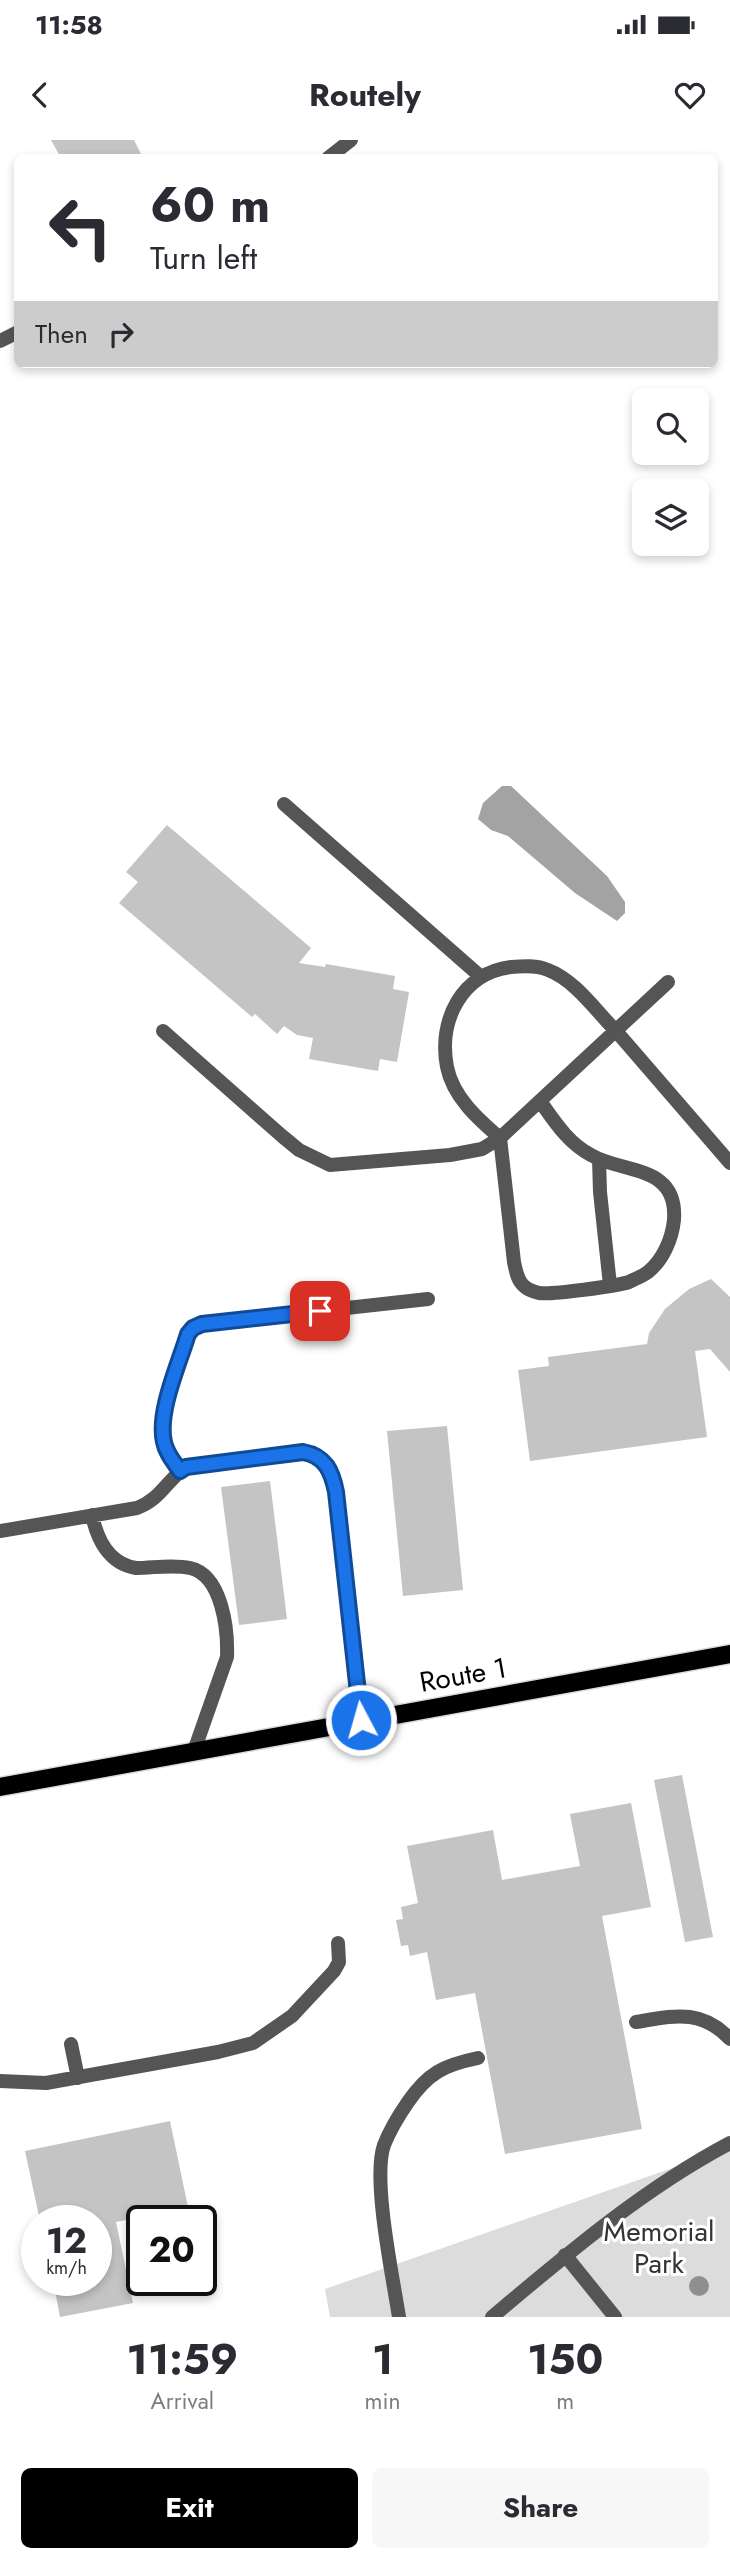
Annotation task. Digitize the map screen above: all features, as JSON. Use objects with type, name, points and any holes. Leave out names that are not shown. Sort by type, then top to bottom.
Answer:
[{"type":"main road","name":"Route 1","points":[[0,1787],[730,1654]]},
{"type":"street","points":[[333,154],[351,140]]},
{"type":"street","points":[[284,804],[480,976]]},
{"type":"street","points":[[540,1101],[559,1129],[575,1145],[599,1159],[652,1174],[669,1194],[674,1220],[670,1237],[657,1263],[639,1277],[611,1285],[539,1293],[525,1287],[517,1276],[500,1138],[470,1110],[451,1080],[447,1068],[449,1022],[462,995],[480,976],[497,969],[516,967],[547,969],[559,975],[616,1031],[730,1163]]},
{"type":"street","points":[[163,1031],[299,1150],[330,1165],[459,1154],[482,1149],[500,1138],[668,982]]},
{"type":"street","points":[[599,1159],[600,1192],[611,1285]]},
{"type":"street","points":[[180,1471],[169,1456],[164,1443],[163,1423],[188,1334],[193,1328],[202,1324],[428,1300]]},
{"type":"street","points":[[0,1531],[147,1504],[163,1492],[173,1475],[186,1467],[303,1452],[319,1457],[333,1475],[336,1492],[361,1720]]},
{"type":"street","points":[[92,1515],[98,1540],[117,1560],[136,1568],[191,1568],[211,1579],[218,1594],[228,1642],[227,1657],[194,1751]]},
{"type":"street","points":[[0,2081],[46,2083],[218,2052],[253,2042],[292,2016],[334,1971],[339,1962],[338,1943]]},
{"type":"street","points":[[636,2022],[666,2017],[699,2017],[730,2039]]},
{"type":"street","points":[[71,2045],[78,2078]]},
{"type":"street","points":[[399,2317],[381,2177],[383,2147],[403,2109],[417,2089],[435,2072],[450,2064],[478,2058]]},
{"type":"street","points":[[492,2317],[565,2255],[661,2185],[730,2143]]},
{"type":"street","points":[[565,2255],[615,2317]]},
{"type":"green space","name":"Memorial Park","points":[[730,2148],[730,2317],[330,2317],[325,2289]]},
{"type":"shaded area","points":[[502,786],[511,786],[607,876],[625,902],[625,913],[617,921],[575,893],[508,836],[491,830],[478,819],[483,803]]},
{"type":"building","points":[[51,140],[134,140],[141,154],[59,154]]},
{"type":"building","points":[[167,825],[311,948],[299,963],[325,967],[326,964],[395,976],[393,989],[409,992],[397,1062],[380,1059],[378,1071],[309,1059],[313,1038],[297,1035],[284,1026],[277,1034],[255,1014],[252,1017],[119,903],[138,882],[126,872]]},
{"type":"building","points":[[711,1279],[730,1297],[730,1372],[710,1349],[695,1351],[707,1437],[530,1461],[518,1370],[549,1366],[548,1357],[647,1344],[649,1333],[665,1309],[689,1289]]},
{"type":"building","points":[[447,1426],[463,1590],[403,1596],[387,1431]]},
{"type":"building","points":[[270,1481],[287,1619],[239,1625],[221,1487]]},
{"type":"building","points":[[682,1775],[713,1937],[685,1942],[654,1780]]},
{"type":"building","points":[[631,1803],[651,1907],[602,1916],[642,2129],[505,2154],[475,1993],[436,2000],[427,1952],[410,1956],[408,1945],[401,1946],[396,1920],[403,1919],[401,1907],[418,1903],[407,1846],[493,1830],[502,1880],[580,1866],[570,1814]]},
{"type":"building","points":[[170,2121],[188,2205],[126,2205],[126,2220],[116,2222],[126,2270],[126,2296],[132,2296],[133,2303],[60,2317],[56,2296],[112,2296],[112,2205],[37,2205],[25,2151]]},
{"type":"route","points":[[320,1311],[202,1324],[193,1328],[188,1334],[166,1406],[164,1443],[169,1456],[180,1471],[186,1467],[303,1452],[319,1457],[327,1464],[333,1475],[336,1492],[361,1720]]}]
